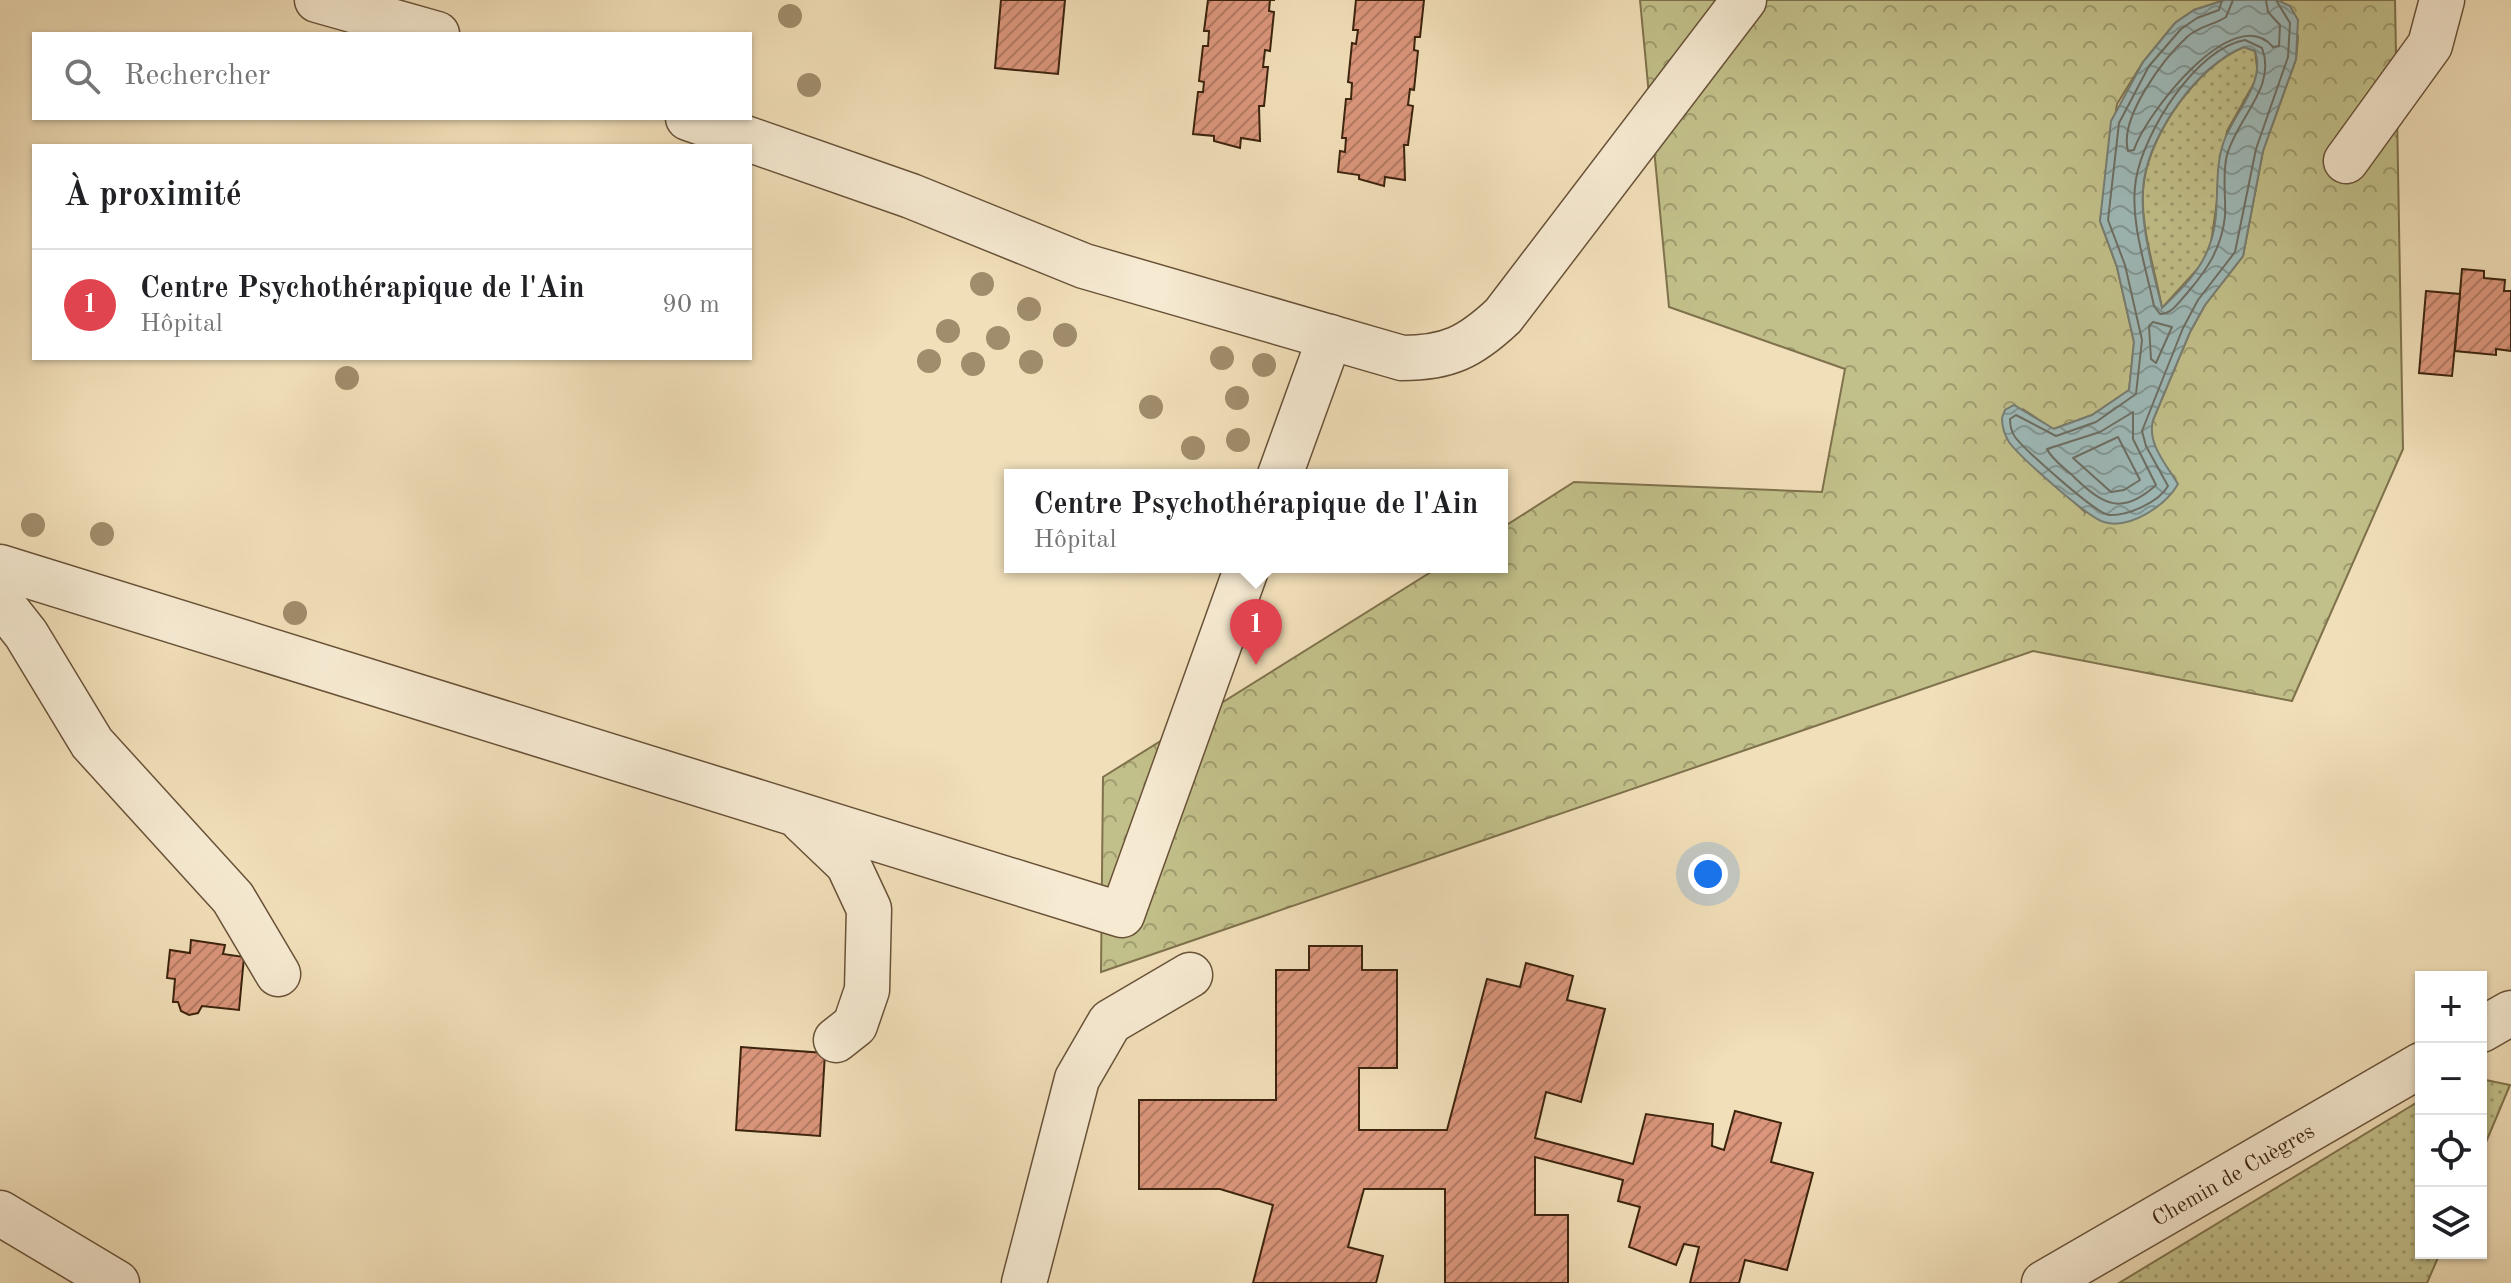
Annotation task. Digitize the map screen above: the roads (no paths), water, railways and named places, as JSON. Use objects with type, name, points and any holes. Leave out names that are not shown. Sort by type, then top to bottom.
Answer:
[{"type":"street","points":[[317,0],[430,32]]},
{"type":"street","points":[[694,120],[911,196],[1084,266],[1402,358],[1434,358],[1477,341],[1503,316],[1744,0]]},
{"type":"street","points":[[2346,161],[2430,45],[2442,0]]},
{"type":"street","points":[[1282,469],[1330,337]]},
{"type":"street","points":[[0,567],[1122,915],[1245,573]]},
{"type":"street","points":[[0,601],[26,634],[92,743],[233,898],[278,974]]},
{"type":"street","points":[[798,815],[848,864],[869,909],[867,990],[855,1025],[836,1040]]},
{"type":"street","points":[[1024,1283],[1077,1079],[1110,1022],[1190,975]]},
{"type":"street","points":[[2487,1027],[2511,1013]]},
{"type":"street","name":"Chemin de Cuègres","points":[[2044,1283],[2415,1068]]},
{"type":"street","points":[[0,1213],[117,1283]]},
{"type":"water","points":[[2225,0],[2277,0],[2290,6],[2298,20],[2296,59],[2263,151],[2243,256],[2205,305],[2190,332],[2153,420],[2155,446],[2178,484],[2165,500],[2146,514],[2114,524],[2096,518],[2039,472],[2009,442],[2002,418],[2005,410],[2014,405],[2054,429],[2092,415],[2129,390],[2134,342],[2117,267],[2100,221],[2111,121],[2143,62],[2175,23],[2194,10]],"holes":[[[2244,47],[2255,51],[2257,63],[2253,86],[2220,154],[2216,219],[2210,244],[2196,270],[2162,308],[2147,244],[2143,211],[2148,161],[2167,122],[2194,84],[2227,56]]]},
{"type":"place","name":"Centre Psychothérapique de l'Ain","points":[[1256,665]]}]
